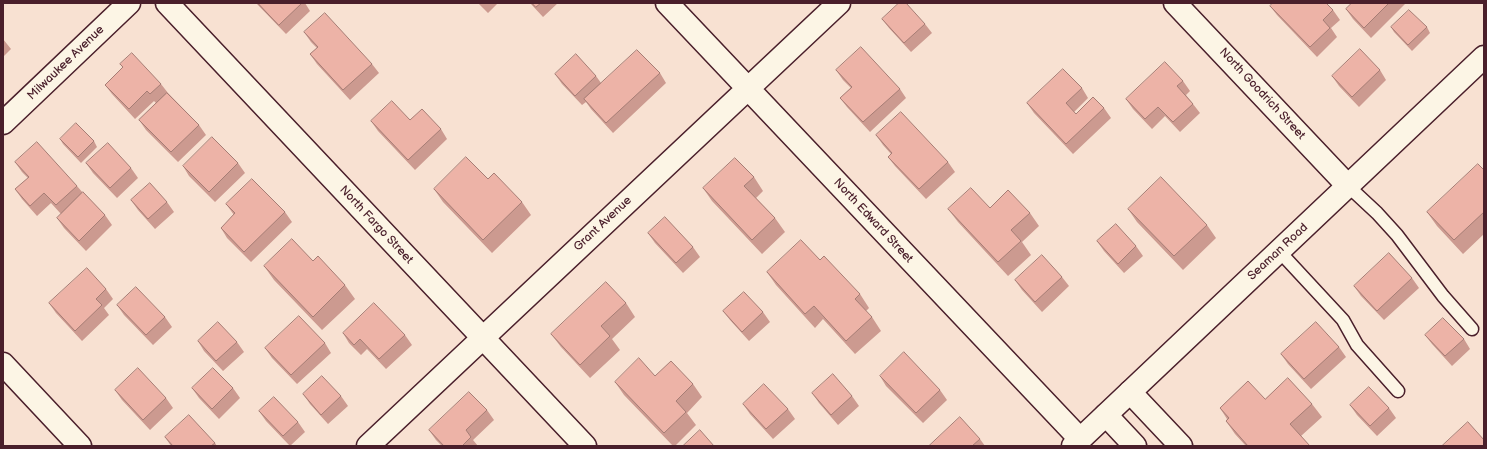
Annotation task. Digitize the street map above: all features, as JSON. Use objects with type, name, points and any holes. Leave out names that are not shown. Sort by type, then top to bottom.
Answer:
[{"type":"street","name":"Milwaukee Avenue","points":[[3,123],[129,3]]},
{"type":"street","name":"North Fargo Street","points":[[167,3],[585,446]]},
{"type":"street","name":"North Edward Street","points":[[667,3],[748,88],[1076,443]]},
{"type":"street","name":"Grant Avenue","points":[[368,446],[839,3]]},
{"type":"street","name":"North Goodrich Street","points":[[1175,3],[1348,186]]},
{"type":"street","name":"Seaman Road","points":[[1076,443],[1484,57]]},
{"type":"street","points":[[3,364],[80,446]]},
{"type":"street","points":[[1130,392],[1181,446]]},
{"type":"street","points":[[1106,415],[1135,446]]},
{"type":"lane","points":[[1348,186],[1377,213],[1397,235],[1443,296],[1472,329]]},
{"type":"lane","points":[[1279,251],[1343,320],[1357,345],[1398,391]]},
{"type":"building","points":[[258,3],[302,3],[279,25]]},
{"type":"building","points":[[532,3],[541,3],[536,7]]},
{"type":"building","points":[[899,3],[906,3],[925,24],[904,43],[882,19]]},
{"type":"building","points":[[1273,3],[1326,3],[1333,10],[1323,20],[1330,28],[1310,47],[1270,6]]},
{"type":"building","points":[[1352,3],[1389,3],[1364,28],[1346,9]]},
{"type":"building","points":[[1409,10],[1427,27],[1408,45],[1391,27]]},
{"type":"building","points":[[325,13],[372,64],[343,90],[310,54],[318,47],[304,32]]},
{"type":"building","points":[[861,47],[900,89],[863,122],[840,98],[852,87],[836,70]]},
{"type":"building","points":[[1360,49],[1380,70],[1352,97],[1332,76]]},
{"type":"building","points":[[637,50],[660,73],[606,123],[584,99]]},
{"type":"building","points":[[132,53],[161,84],[150,94],[147,91],[129,109],[105,85],[123,67],[120,64]]},
{"type":"building","points":[[576,54],[596,76],[575,96],[555,74]]},
{"type":"building","points":[[1165,62],[1183,81],[1177,86],[1193,104],[1173,122],[1158,107],[1145,119],[1126,99]]},
{"type":"building","points":[[1063,69],[1082,88],[1066,103],[1076,114],[1093,97],[1104,108],[1066,144],[1027,103]]},
{"type":"building","points":[[167,93],[199,125],[171,152],[139,120]]},
{"type":"building","points":[[392,101],[410,120],[422,109],[441,129],[408,160],[371,121]]},
{"type":"building","points":[[901,112],[948,162],[919,189],[888,157],[892,153],[876,135]]},
{"type":"building","points":[[76,123],[94,141],[78,157],[60,139]]},
{"type":"building","points":[[212,137],[238,163],[209,192],[183,166]]},
{"type":"building","points":[[37,142],[77,186],[56,205],[44,193],[30,206],[15,189],[29,177],[15,162]]},
{"type":"building","points":[[108,143],[131,168],[110,188],[86,163]]},
{"type":"building","points":[[466,157],[488,179],[494,173],[522,202],[483,240],[434,189]]},
{"type":"building","points":[[735,158],[754,177],[744,186],[775,218],[752,240],[703,188]]},
{"type":"building","points":[[1478,164],[1484,170],[1484,212],[1454,240],[1427,212]]},
{"type":"building","points":[[1161,177],[1207,225],[1174,256],[1128,209]]},
{"type":"building","points":[[252,179],[285,212],[244,252],[221,228],[235,213],[226,204]]},
{"type":"building","points":[[150,183],[167,202],[148,219],[131,200]]},
{"type":"building","points":[[971,188],[990,208],[1008,190],[1030,213],[1011,230],[1021,241],[998,262],[948,209]]},
{"type":"building","points":[[83,192],[105,215],[79,241],[57,218]]},
{"type":"building","points":[[665,217],[693,247],[676,263],[648,233]]},
{"type":"building","points":[[1116,224],[1136,246],[1118,264],[1097,241]]},
{"type":"building","points":[[292,239],[313,261],[318,256],[345,285],[313,317],[264,266]]},
{"type":"building","points":[[801,240],[820,260],[824,256],[860,294],[855,299],[872,317],[846,341],[814,306],[805,314],[767,272]]},
{"type":"building","points":[[1389,253],[1412,278],[1377,311],[1354,286]]},
{"type":"building","points":[[1042,255],[1062,277],[1035,302],[1015,280]]},
{"type":"building","points":[[87,268],[106,289],[96,299],[102,305],[75,331],[49,303]]},
{"type":"building","points":[[606,282],[626,303],[601,326],[610,336],[580,365],[551,334]]},
{"type":"building","points":[[136,287],[165,317],[146,335],[117,305]]},
{"type":"building","points":[[744,292],[763,312],[742,332],[723,311]]},
{"type":"building","points":[[374,303],[405,335],[379,359],[360,339],[354,345],[343,333]]},
{"type":"building","points":[[299,316],[325,343],[291,375],[265,348]]},
{"type":"building","points":[[1443,318],[1464,339],[1445,356],[1425,335]]},
{"type":"building","points":[[218,322],[237,342],[216,361],[198,341]]},
{"type":"building","points":[[1316,322],[1339,347],[1304,379],[1281,354]]},
{"type":"building","points":[[904,352],[940,390],[916,413],[880,376]]},
{"type":"building","points":[[639,358],[655,376],[671,361],[693,384],[676,401],[686,412],[664,433],[615,382]]},
{"type":"building","points":[[138,368],[166,398],[143,420],[115,390]]},
{"type":"building","points":[[213,368],[233,388],[212,409],[192,388]]},
{"type":"building","points":[[833,374],[852,396],[831,415],[812,393]]},
{"type":"building","points":[[322,376],[341,396],[321,415],[303,394]]},
{"type":"building","points":[[1288,378],[1312,404],[1290,424],[1310,446],[1248,446],[1226,421],[1229,418],[1220,408],[1248,381],[1265,399]]},
{"type":"building","points":[[764,384],[788,409],[766,429],[743,404]]},
{"type":"building","points":[[1369,387],[1389,408],[1370,426],[1350,405]]},
{"type":"building","points":[[469,392],[487,410],[466,430],[471,437],[462,446],[444,446],[429,430]]},
{"type":"building","points":[[274,397],[298,422],[283,436],[259,411]]},
{"type":"building","points":[[189,415],[215,443],[211,446],[173,446],[165,437]]},
{"type":"building","points":[[960,417],[980,439],[972,446],[929,446]]},
{"type":"building","points":[[1468,422],[1484,440],[1484,446],[1442,446]]},
{"type":"building","points":[[700,430],[714,446],[683,446]]}]
